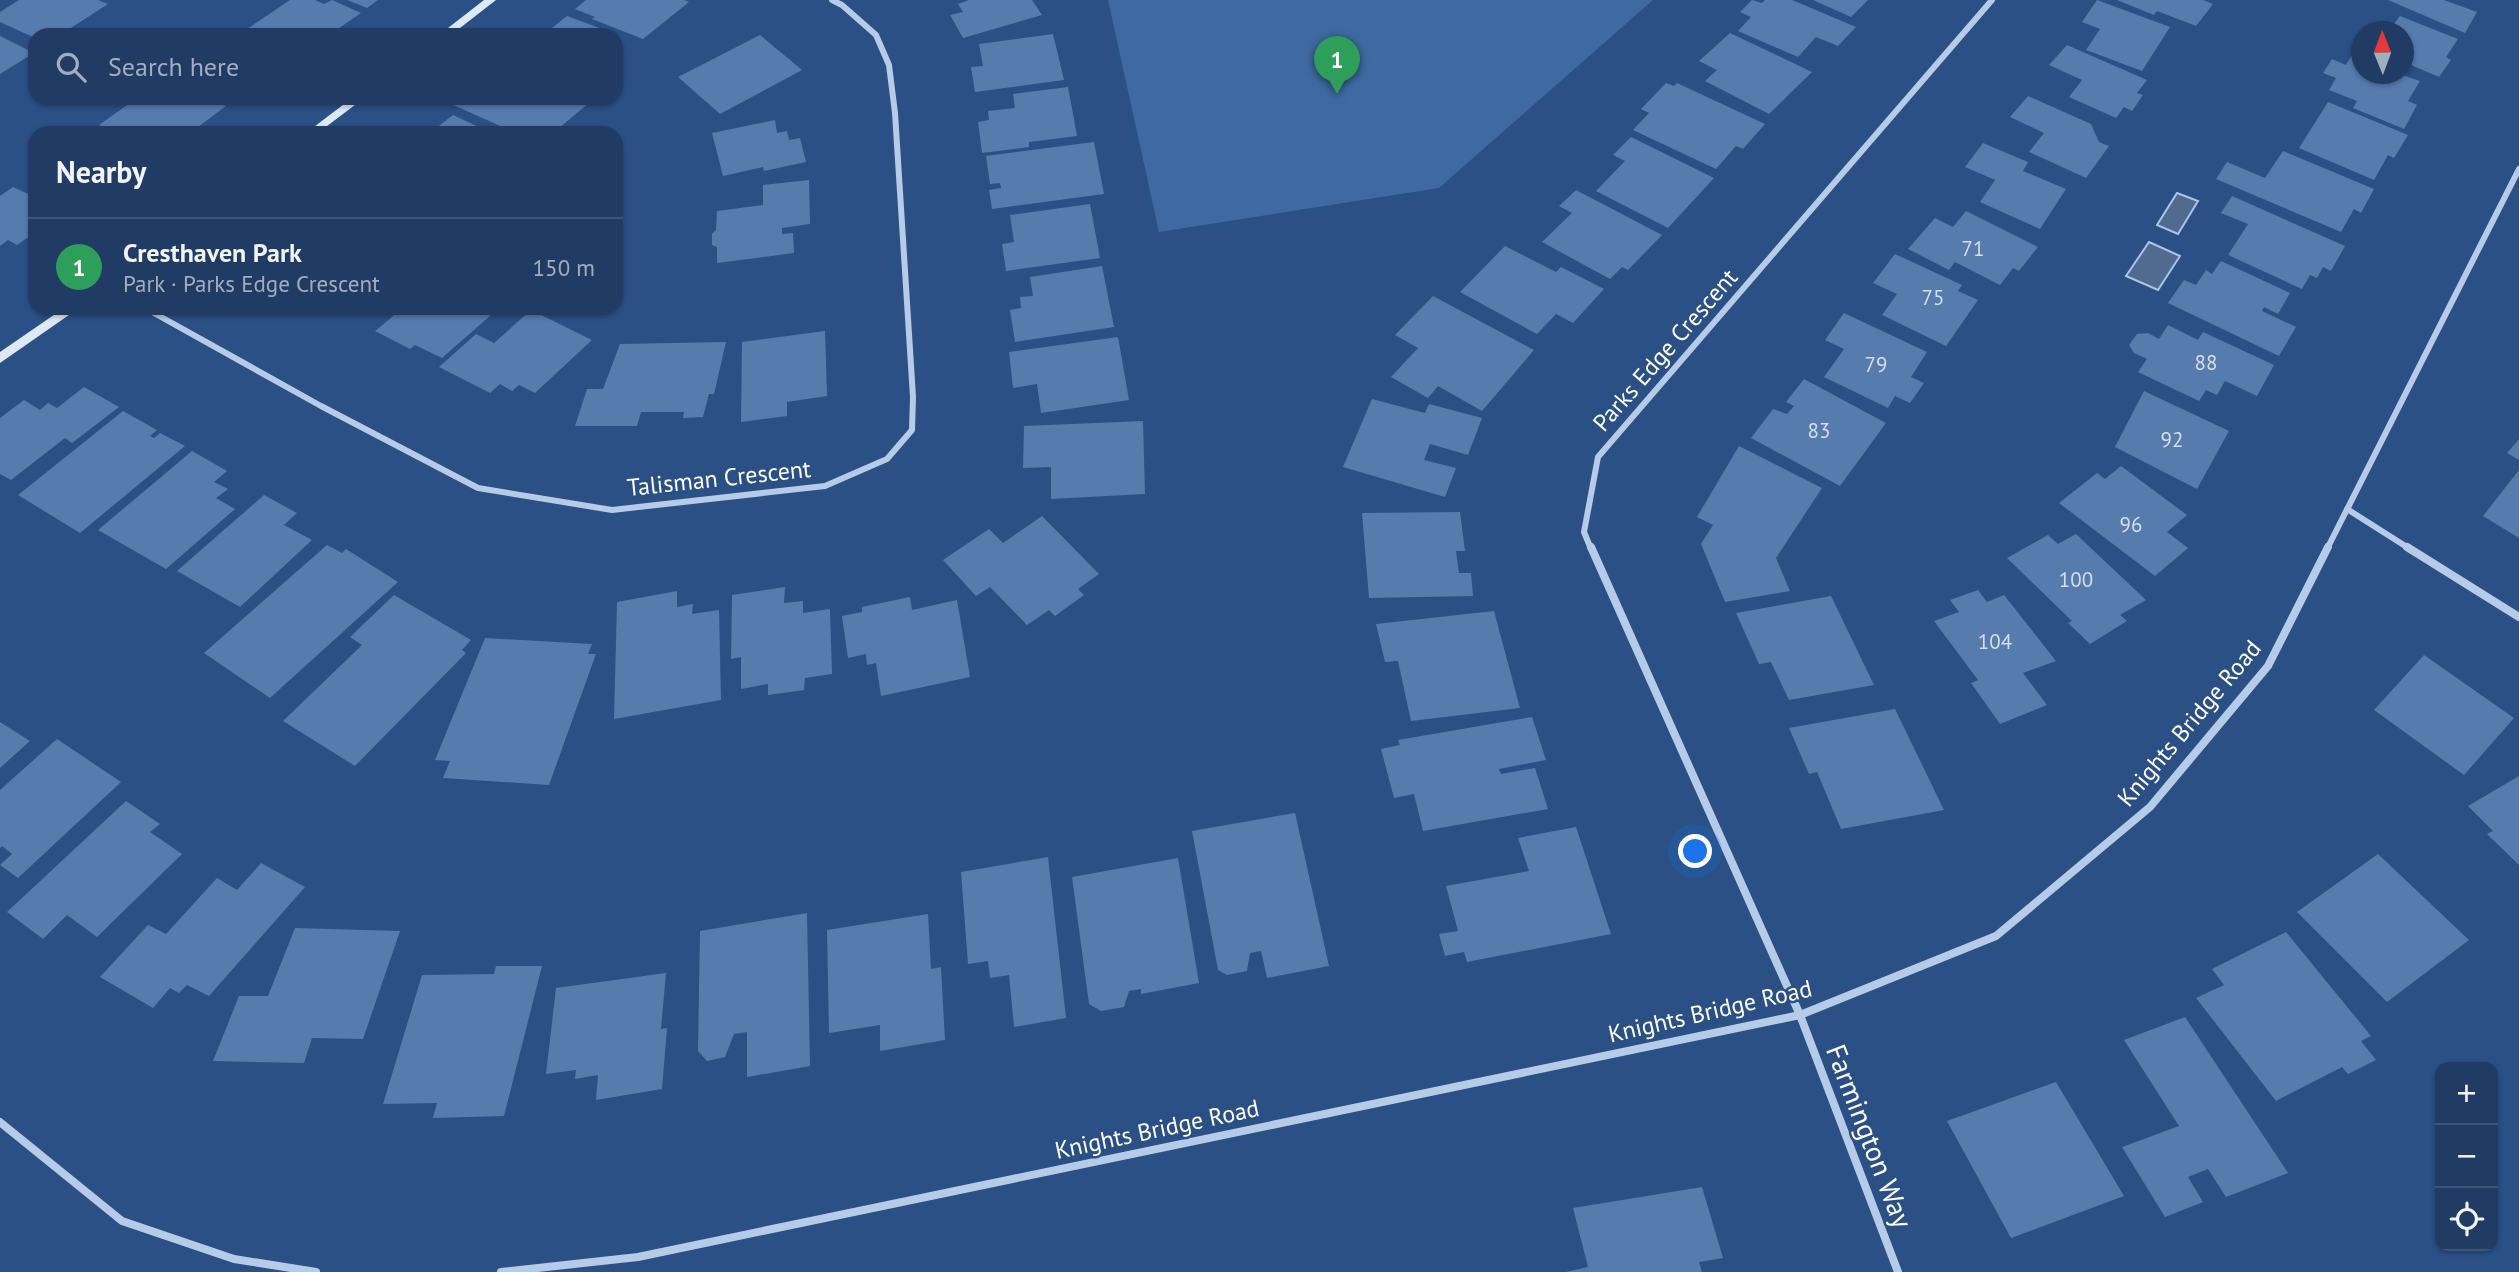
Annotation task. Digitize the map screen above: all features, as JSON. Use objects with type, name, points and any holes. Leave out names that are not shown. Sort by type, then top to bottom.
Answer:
[{"type":"street","points":[[453,28],[491,0]]},
{"type":"street","name":"Talisman Crescent","points":[[157,315],[321,407],[478,488],[612,510],[825,486],[887,458],[912,430],[914,397],[895,113],[889,65],[876,35],[842,5],[832,0]]},
{"type":"street","name":"Parks Edge Crescent","points":[[1800,1015],[1584,532],[1598,457],[1992,0]]},
{"type":"street","points":[[321,126],[350,105]]},
{"type":"street","name":"Knights Bridge Road","points":[[500,1272],[638,1257],[1800,1015],[1996,936],[2150,807],[2268,666],[2519,169]]},
{"type":"street","points":[[0,358],[63,315]]},
{"type":"street","points":[[2347,509],[2519,617]]},
{"type":"street","name":"Farmington Way","points":[[1800,1015],[1898,1272]]},
{"type":"street","points":[[0,1122],[122,1221],[234,1259],[316,1272]]},
{"type":"shaded area","points":[[1108,0],[1653,0],[1439,188],[1159,232]]},
{"type":"shaded area","points":[[2177,193],[2198,201],[2178,234],[2157,225]]},
{"type":"shaded area","points":[[2149,242],[2180,256],[2158,290],[2126,276]]},
{"type":"building","points":[[19,0],[98,0],[108,4],[71,28],[28,28],[28,35],[0,22],[0,12]]},
{"type":"building","points":[[290,0],[315,0],[324,4],[332,0],[361,13],[339,28],[248,28]]},
{"type":"building","points":[[347,0],[378,0],[367,8]]},
{"type":"building","points":[[586,0],[689,2],[643,39],[623,31],[623,28],[615,28],[592,19],[595,17],[575,9]]},
{"type":"building","points":[[969,0],[1032,0],[1042,15],[963,38],[950,15],[963,12],[958,4]]},
{"type":"building","points":[[1752,0],[1762,3],[1765,0],[1792,0],[1856,27],[1838,46],[1816,37],[1798,57],[1738,31],[1751,17],[1740,12]]},
{"type":"building","points":[[1813,0],[1868,0],[1851,17]]},
{"type":"building","points":[[2097,0],[2170,27],[2142,71],[2086,50],[2100,29],[2082,22]]},
{"type":"building","points":[[2117,0],[2203,0],[2213,4],[2196,26],[2157,11],[2154,15]]},
{"type":"building","points":[[2388,0],[2444,0],[2477,12],[2465,33]]},
{"type":"building","points":[[567,16],[599,28],[552,28]]},
{"type":"building","points":[[2400,16],[2413,21],[2396,21]]},
{"type":"building","points":[[2414,22],[2458,39],[2446,57],[2451,60],[2439,77],[2414,66]]},
{"type":"building","points":[[1730,33],[1812,72],[1769,114],[1705,81],[1717,70],[1699,61]]},
{"type":"building","points":[[1053,34],[1064,80],[975,92],[971,67],[983,66],[979,44]]},
{"type":"building","points":[[760,35],[802,70],[720,114],[678,77]]},
{"type":"building","points":[[0,36],[28,50],[28,57],[0,74]]},
{"type":"building","points":[[2067,45],[2147,80],[2137,93],[2143,95],[2132,111],[2124,107],[2116,118],[2069,97],[2082,80],[2049,65]]},
{"type":"building","points":[[2351,57],[2351,84],[2414,84],[2414,79],[2420,81],[2408,101],[2417,105],[2404,129],[2353,108],[2357,101],[2329,90],[2336,78],[2323,73],[2332,59],[2346,65]]},
{"type":"building","points":[[1666,83],[1674,86],[1677,83],[1765,124],[1743,149],[1736,146],[1716,169],[1633,130],[1649,113],[1641,109]]},
{"type":"building","points":[[1068,87],[1077,136],[1029,142],[1029,147],[982,153],[978,122],[989,120],[988,111],[1015,108],[1013,94]]},
{"type":"building","points":[[2028,96],[2091,124],[2099,142],[2109,146],[2086,178],[2029,152],[2044,133],[2010,117]]},
{"type":"building","points":[[2328,102],[2408,135],[2394,158],[2388,155],[2374,180],[2299,148]]},
{"type":"building","points":[[127,105],[226,106],[199,126],[99,125]]},
{"type":"building","points":[[453,105],[587,105],[561,126],[500,126]]},
{"type":"building","points":[[453,115],[477,126],[439,126]]},
{"type":"building","points":[[775,120],[777,133],[787,131],[789,140],[800,138],[806,162],[764,171],[763,167],[723,176],[712,133]]},
{"type":"building","points":[[1631,137],[1714,178],[1668,228],[1596,191],[1625,161],[1613,155]]},
{"type":"building","points":[[1094,142],[1104,194],[992,209],[989,190],[1001,188],[1000,183],[990,184],[986,156]]},
{"type":"building","points":[[1983,143],[2028,162],[2023,171],[2066,189],[2040,229],[1980,202],[1995,180],[1965,167]]},
{"type":"building","points":[[2283,151],[2374,189],[2361,213],[2354,209],[2341,232],[2216,179],[2227,162],[2265,178]]},
{"type":"building","points":[[809,180],[810,224],[782,228],[782,234],[793,233],[794,253],[717,263],[717,247],[712,245],[712,234],[716,230],[717,211],[763,205],[763,185]]},
{"type":"building","points":[[13,187],[28,194],[28,238],[17,245],[8,240],[0,246],[0,196]]},
{"type":"building","points":[[1576,190],[1662,235],[1628,270],[1622,267],[1610,279],[1542,242],[1572,213],[1559,206]]},
{"type":"building","points":[[2232,196],[2345,246],[2331,271],[2323,267],[2317,278],[2310,275],[2302,289],[2228,255],[2248,224],[2221,213]]},
{"type":"building","points":[[1090,204],[1100,258],[1006,271],[1002,244],[1014,242],[1010,215]]},
{"type":"building","points":[[1966,211],[2038,247],[2019,271],[2013,268],[2000,285],[1955,262],[1949,270],[1908,249],[1935,218],[1953,227]]},
{"type":"building","points":[[1505,246],[1556,272],[1561,267],[1604,289],[1573,323],[1556,314],[1537,334],[1460,292]]},
{"type":"building","points":[[1895,254],[1962,285],[1958,291],[1978,300],[1946,346],[1882,315],[1897,294],[1873,283]]},
{"type":"building","points":[[2221,261],[2290,293],[2278,314],[2264,307],[2262,311],[2296,327],[2279,356],[2168,303],[2184,280],[2196,285],[2206,270],[2212,274]]},
{"type":"building","points":[[1102,266],[1114,327],[1015,342],[1010,310],[1021,308],[1020,297],[1033,296],[1030,277]]},
{"type":"building","points":[[1433,296],[1534,350],[1482,411],[1438,386],[1428,398],[1391,377],[1418,348],[1395,335]]},
{"type":"building","points":[[1844,313],[1927,352],[1911,377],[1924,383],[1910,403],[1895,396],[1888,408],[1824,377],[1844,349],[1825,340]]},
{"type":"building","points":[[394,315],[491,315],[442,358],[415,345],[410,349],[375,331]]},
{"type":"building","points":[[525,315],[541,315],[592,340],[535,393],[519,385],[512,391],[500,384],[490,393],[439,367],[476,334],[494,343]]},
{"type":"building","points":[[2168,325],[2198,340],[2203,332],[2274,365],[2257,396],[2225,381],[2217,395],[2206,390],[2199,401],[2138,372],[2147,359],[2134,353],[2129,345],[2137,334],[2148,333],[2159,339]]},
{"type":"building","points":[[825,331],[827,396],[787,402],[787,416],[741,422],[742,342]]},
{"type":"building","points":[[1118,337],[1129,400],[1041,413],[1037,384],[1013,388],[1009,352]]},
{"type":"building","points":[[726,342],[714,394],[709,394],[703,417],[683,418],[684,412],[641,412],[637,426],[575,426],[587,389],[603,389],[620,344]]},
{"type":"building","points":[[1804,379],[1886,423],[1840,486],[1751,438],[1773,409],[1787,414],[1794,406],[1786,402]]},
{"type":"building","points":[[84,387],[119,407],[72,443],[65,438],[11,480],[0,474],[0,418],[24,400],[40,410],[48,403],[57,408]]},
{"type":"building","points":[[2144,391],[2229,431],[2197,489],[2115,447]]},
{"type":"building","points":[[1372,399],[1425,413],[1429,404],[1482,418],[1468,455],[1430,444],[1424,460],[1456,468],[1445,497],[1343,467]]},
{"type":"building","points":[[123,411],[157,430],[150,436],[154,438],[160,433],[185,446],[80,533],[18,495]]},
{"type":"building","points":[[1143,421],[1145,494],[1051,499],[1051,467],[1023,468],[1024,426]]},
{"type":"building","points":[[2519,439],[2519,460],[2507,453]]},
{"type":"building","points":[[1739,446],[1822,488],[1776,558],[1790,591],[1725,602],[1701,544],[1713,525],[1697,517]]},
{"type":"building","points":[[192,451],[227,471],[214,482],[228,489],[216,498],[235,509],[166,569],[98,530]]},
{"type":"building","points":[[2121,466],[2187,515],[2167,532],[2188,548],[2155,576],[2059,503],[2097,473],[2105,479]]},
{"type":"building","points":[[2519,470],[2519,538],[2483,516]]},
{"type":"building","points":[[264,495],[297,513],[284,525],[312,540],[240,607],[177,571]]},
{"type":"building","points":[[1460,512],[1465,551],[1456,551],[1459,573],[1471,573],[1473,596],[1369,598],[1362,513]]},
{"type":"building","points":[[1042,516],[1099,574],[1078,589],[1084,595],[1055,616],[1049,610],[1027,625],[990,587],[976,596],[943,560],[989,529],[1003,543]]},
{"type":"building","points":[[2076,534],[2146,600],[2120,615],[2127,621],[2090,644],[2068,623],[2072,621],[2007,558],[2048,535],[2058,544]]},
{"type":"building","points":[[327,545],[342,553],[346,549],[398,582],[270,698],[204,653]]},
{"type":"building","points":[[785,587],[784,603],[803,601],[803,613],[830,609],[832,674],[805,678],[804,690],[768,695],[768,684],[741,689],[741,657],[731,659],[732,595]]},
{"type":"building","points":[[1978,590],[1987,602],[2004,595],[2056,661],[2023,673],[2047,705],[2000,724],[1971,683],[1978,680],[1934,621],[1959,612],[1950,600]]},
{"type":"building","points":[[677,591],[677,607],[693,604],[692,614],[719,610],[721,700],[614,719],[617,602]]},
{"type":"building","points":[[394,595],[471,640],[462,650],[466,653],[355,766],[283,721],[362,645],[350,637]]},
{"type":"building","points":[[1831,596],[1874,685],[1789,700],[1771,662],[1759,664],[1736,613]]},
{"type":"building","points":[[910,597],[912,610],[957,600],[970,677],[881,696],[876,663],[867,665],[866,654],[848,658],[842,616],[862,612],[862,607]]},
{"type":"building","points":[[1494,611],[1520,708],[1411,721],[1398,661],[1385,662],[1376,624]]},
{"type":"building","points":[[485,638],[592,644],[588,654],[596,654],[549,785],[443,778],[450,761],[435,760]]},
{"type":"building","points":[[2424,655],[2514,718],[2464,775],[2374,710]]},
{"type":"building","points":[[1895,709],[1944,810],[1841,829],[1817,772],[1809,774],[1789,728]]},
{"type":"building","points":[[1532,717],[1546,760],[1499,769],[1501,774],[1535,768],[1548,809],[1423,831],[1414,794],[1394,798],[1381,749],[1400,745],[1398,740]]},
{"type":"building","points":[[0,722],[30,741],[0,768]]},
{"type":"building","points":[[57,739],[121,782],[18,878],[0,865],[12,854],[2,846],[0,848],[0,790]]},
{"type":"building","points":[[2519,776],[2519,865],[2487,834],[2493,831],[2468,806]]},
{"type":"building","points":[[126,801],[160,824],[150,832],[182,854],[97,937],[67,915],[43,939],[7,912]]},
{"type":"building","points":[[1295,813],[1329,966],[1267,978],[1261,951],[1250,953],[1247,971],[1227,975],[1218,970],[1192,831]]},
{"type":"building","points":[[1576,827],[1611,934],[1467,962],[1464,952],[1445,956],[1439,934],[1458,931],[1446,886],[1529,871],[1518,838]]},
{"type":"building","points":[[2378,854],[2469,940],[2387,1002],[2297,912]]},
{"type":"building","points":[[1048,857],[1066,1018],[1014,1027],[1009,975],[990,978],[988,961],[968,964],[961,872]]},
{"type":"building","points":[[1178,858],[1199,983],[1141,994],[1141,989],[1129,991],[1124,1007],[1101,1011],[1089,1004],[1072,877]]},
{"type":"building","points":[[261,863],[305,887],[209,996],[187,985],[179,993],[170,988],[153,1008],[100,977],[148,925],[166,934],[217,878],[237,890]]},
{"type":"building","points":[[807,913],[810,1066],[747,1077],[747,1032],[734,1034],[725,1057],[707,1061],[698,1051],[700,931]]},
{"type":"building","points":[[928,914],[931,969],[941,967],[945,1040],[880,1051],[880,1025],[829,1033],[827,930]]},
{"type":"building","points":[[295,928],[400,931],[363,1039],[312,1038],[304,1063],[213,1061],[239,996],[268,996]]},
{"type":"building","points":[[2286,932],[2371,1036],[2361,1041],[2376,1060],[2348,1074],[2342,1067],[2276,1101],[2196,998],[2224,985],[2212,969]]},
{"type":"building","points":[[496,966],[542,966],[504,1116],[433,1118],[437,1103],[383,1104],[422,975],[494,974]]},
{"type":"building","points":[[666,973],[661,1029],[667,1028],[662,1089],[596,1100],[598,1075],[575,1079],[576,1070],[546,1074],[556,988]]},
{"type":"building","points":[[2185,1017],[2288,1173],[2226,1197],[2208,1169],[2188,1177],[2203,1202],[2165,1217],[2122,1147],[2179,1126],[2124,1040]]},
{"type":"building","points":[[2056,1082],[2124,1196],[2011,1238],[1947,1121]]},
{"type":"building","points":[[1702,1187],[1723,1258],[1699,1262],[1702,1272],[1566,1272],[1588,1267],[1573,1208]]},
{"type":"place","name":"Cresthaven Park","points":[[1337,94]]}]
